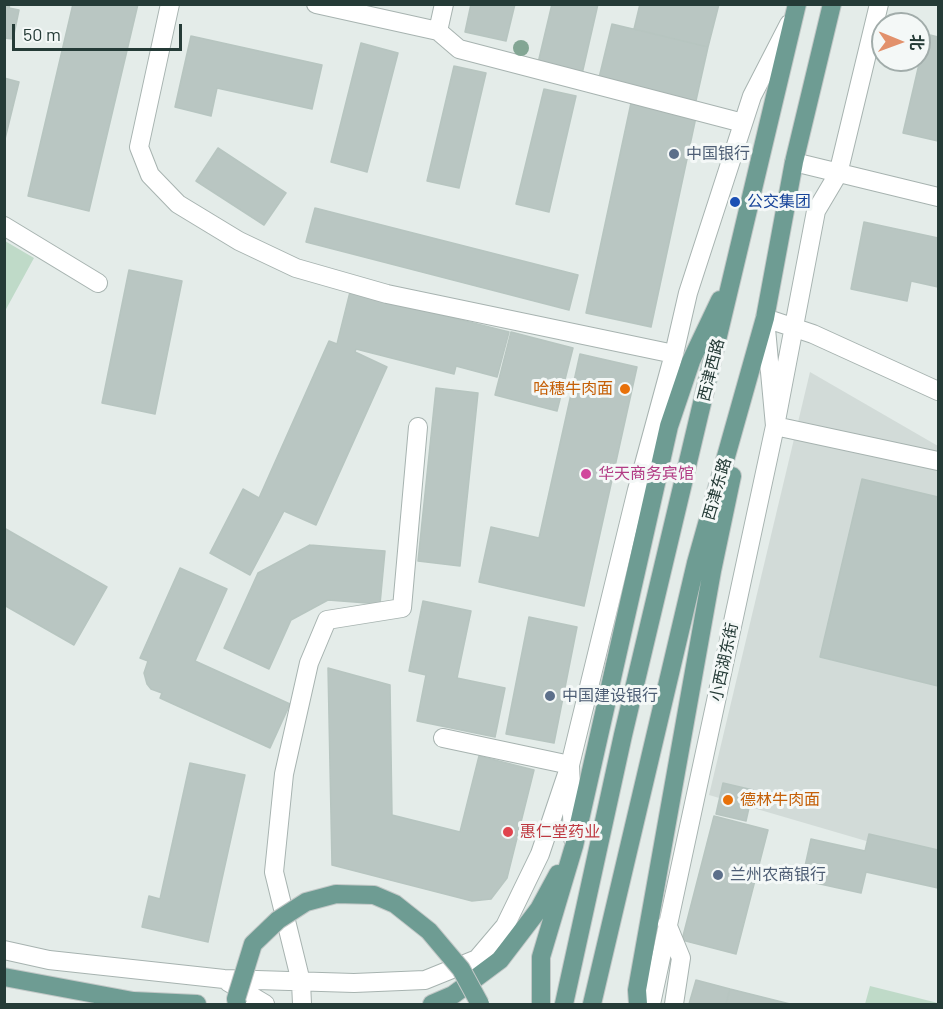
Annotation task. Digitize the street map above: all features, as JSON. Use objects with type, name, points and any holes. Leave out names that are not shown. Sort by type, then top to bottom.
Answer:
[{"type":"main road","points":[[593,1005],[599,973],[704,567],[765,318],[794,162],[832,4]]},
{"type":"main road","name":"西津西路","points":[[564,1005],[623,735],[737,264],[796,8]]},
{"type":"main road","points":[[541,1005],[541,957],[574,846],[669,426],[691,361],[737,264]]},
{"type":"main road","points":[[638,1005],[637,990],[704,567]]},
{"type":"main road","points":[[432,1005],[453,995],[500,960],[539,909],[574,846]]},
{"type":"main road","points":[[237,1005],[236,999],[253,944],[278,920],[306,902],[336,894],[374,895],[395,904],[429,931],[461,969],[480,1005]]},
{"type":"main road","points":[[4,977],[131,1003],[196,1004]]},
{"type":"street","points":[[170,4],[139,147],[150,175],[178,204],[239,241],[296,268],[387,294],[674,354]]},
{"type":"street","points":[[438,31],[444,4]]},
{"type":"street","points":[[879,4],[838,174],[816,211],[775,426],[939,460]]},
{"type":"street","points":[[320,5],[438,31],[459,49],[743,123]]},
{"type":"street","points":[[4,950],[49,960],[224,979],[354,983],[425,980],[477,959],[505,926],[540,854],[570,765],[688,293],[752,96],[796,8]]},
{"type":"street","points":[[794,162],[939,196]]},
{"type":"street","points":[[4,226],[98,283]]},
{"type":"street","points":[[765,318],[813,334],[939,391]]},
{"type":"street","name":"小西湖东街","points":[[651,1005],[775,426],[765,318]]},
{"type":"street","points":[[302,1004],[301,982],[274,872],[284,774],[309,663],[327,620],[402,608],[418,427]]},
{"type":"street","points":[[443,738],[570,765]]},
{"type":"street","points":[[570,765],[574,846]]},
{"type":"street","points":[[667,924],[681,958],[674,1005]]},
{"type":"street","points":[[224,979],[265,1005]]},
{"type":"shaded area","points":[[810,372],[938,446],[938,862],[709,795]]},
{"type":"green space","points":[[5,241],[34,258],[5,311]]},
{"type":"green space","points":[[870,986],[938,1003],[938,1004],[865,1004]]},
{"type":"building","points":[[4,4],[10,4],[9,8],[19,10],[13,39],[4,38]]},
{"type":"building","points":[[73,4],[138,4],[89,211],[28,196]]},
{"type":"building","points":[[471,4],[515,4],[506,41],[465,32]]},
{"type":"building","points":[[552,4],[598,4],[582,74],[538,63]]},
{"type":"building","points":[[640,4],[719,4],[708,47],[634,29]]},
{"type":"building","points":[[612,24],[708,47],[695,105],[598,82]]},
{"type":"building","points":[[931,35],[938,37],[938,141],[903,133],[917,72],[931,72]]},
{"type":"building","points":[[191,36],[322,65],[312,109],[217,88],[211,116],[175,107]]},
{"type":"building","points":[[361,43],[398,53],[367,172],[331,162]]},
{"type":"building","points":[[454,66],[486,73],[459,188],[427,181]]},
{"type":"building","points":[[4,78],[19,82],[4,143]]},
{"type":"building","points":[[544,89],[576,96],[549,212],[516,204]]},
{"type":"building","points":[[631,103],[696,117],[651,327],[586,313]]},
{"type":"building","points":[[218,148],[286,193],[264,225],[196,181]]},
{"type":"building","points":[[315,208],[578,275],[569,310],[306,242]]},
{"type":"building","points":[[864,222],[938,238],[938,287],[911,281],[907,301],[851,289]]},
{"type":"building","points":[[129,270],[182,281],[155,414],[102,403]]},
{"type":"building","points":[[350,292],[509,332],[497,377],[456,366],[454,374],[356,349],[355,352],[387,367],[316,525],[284,511],[250,575],[210,553],[243,489],[259,498],[329,341],[337,344]]},
{"type":"building","points":[[511,332],[573,348],[557,411],[495,395]]},
{"type":"building","points":[[580,354],[637,367],[584,606],[479,582],[491,527],[539,538]]},
{"type":"building","points":[[436,388],[478,393],[460,566],[418,561]]},
{"type":"building","points":[[862,479],[938,497],[938,686],[820,657]]},
{"type":"building","points":[[4,528],[107,587],[74,645],[4,605]]},
{"type":"building","points":[[310,545],[385,551],[380,604],[328,600],[291,620],[269,669],[224,648],[258,573]]},
{"type":"building","points":[[180,568],[227,589],[195,661],[290,704],[270,748],[160,698],[162,693],[151,689],[147,684],[144,673],[148,661],[140,658]]},
{"type":"building","points":[[423,601],[471,611],[457,678],[505,688],[495,737],[417,721],[426,675],[409,671]]},
{"type":"building","points":[[529,617],[577,627],[554,743],[506,734]]},
{"type":"building","points":[[328,668],[390,685],[392,815],[460,832],[479,756],[534,770],[507,878],[491,899],[472,901],[332,865]]},
{"type":"building","points":[[190,763],[245,775],[208,942],[142,927],[149,896],[160,899]]},
{"type":"building","points":[[723,783],[753,790],[746,821],[716,814]]},
{"type":"building","points":[[714,816],[768,830],[736,954],[682,940]]},
{"type":"building","points":[[869,834],[938,850],[938,888],[866,872],[861,893],[802,880],[811,839],[865,851]]},
{"type":"building","points":[[696,980],[730,989],[726,1004],[689,1004]]},
{"type":"building","points":[[730,989],[790,1004],[726,1004]]},
{"type":"place","name":"中国银行","points":[[674,154]]},
{"type":"place","name":"公交集团","points":[[735,202]]},
{"type":"place","name":"哈穗牛肉面","points":[[625,389]]},
{"type":"place","name":"华天商务宾馆","points":[[586,474]]},
{"type":"place","name":"中国建设银行","points":[[550,696]]},
{"type":"place","name":"德林牛肉面","points":[[728,800]]},
{"type":"place","name":"惠仁堂药业","points":[[508,832]]},
{"type":"place","name":"兰州农商银行","points":[[718,875]]}]
